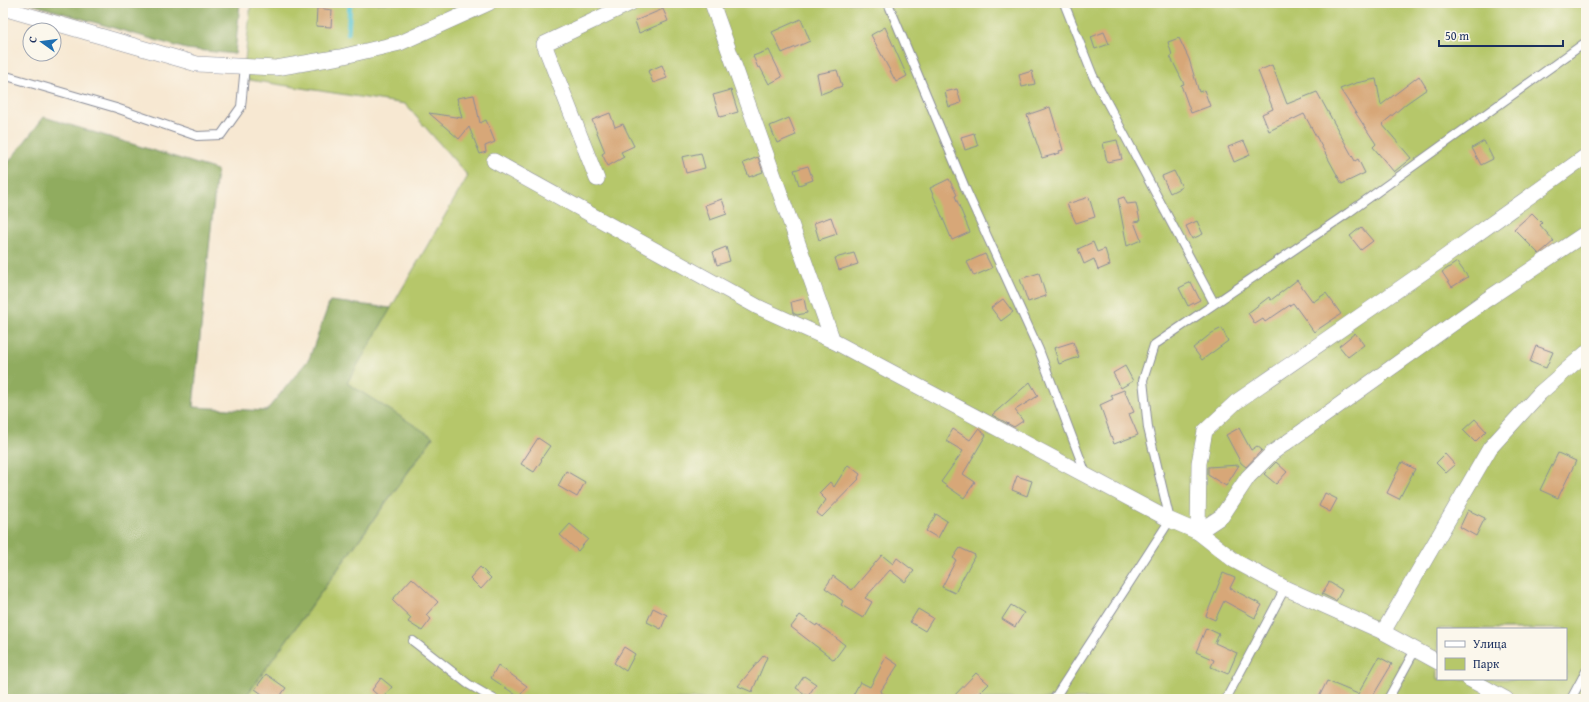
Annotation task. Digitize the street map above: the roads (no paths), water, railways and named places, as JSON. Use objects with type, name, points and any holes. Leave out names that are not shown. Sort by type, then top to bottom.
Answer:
[{"type":"street","points":[[3,8],[198,64],[276,68],[340,57],[400,43],[489,3]]},
{"type":"street","points":[[597,179],[544,44],[631,3]]},
{"type":"street","points":[[712,3],[833,341]]},
{"type":"street","points":[[1198,532],[1199,463],[1205,431],[1236,402],[1438,262],[1586,156]]},
{"type":"street","points":[[494,161],[758,307],[833,341],[1087,477],[1170,520],[1198,532],[1235,561],[1285,588],[1383,632],[1437,661]]},
{"type":"street","points":[[1198,532],[1222,516],[1248,477],[1272,453],[1486,300],[1586,233]]},
{"type":"street","points":[[1383,632],[1490,448],[1540,393],[1586,353]]},
{"type":"street","points":[[1471,680],[1506,699]]},
{"type":"lane","points":[[888,3],[966,190],[1039,350],[1087,477]]},
{"type":"lane","points":[[1064,3],[1093,76],[1214,303]]},
{"type":"lane","points":[[1054,699],[1170,520],[1148,428],[1143,380],[1154,345],[1348,213],[1586,42]]},
{"type":"lane","points":[[3,77],[116,108],[197,136],[221,135],[241,107],[245,66]]},
{"type":"lane","points":[[1226,699],[1285,588]]},
{"type":"lane","points":[[413,641],[468,684],[494,699]]},
{"type":"lane","points":[[1388,699],[1415,650]]},
{"type":"lane","points":[[1571,699],[1586,671]]},
{"type":"waterway","points":[[348,33],[350,3]]}]
